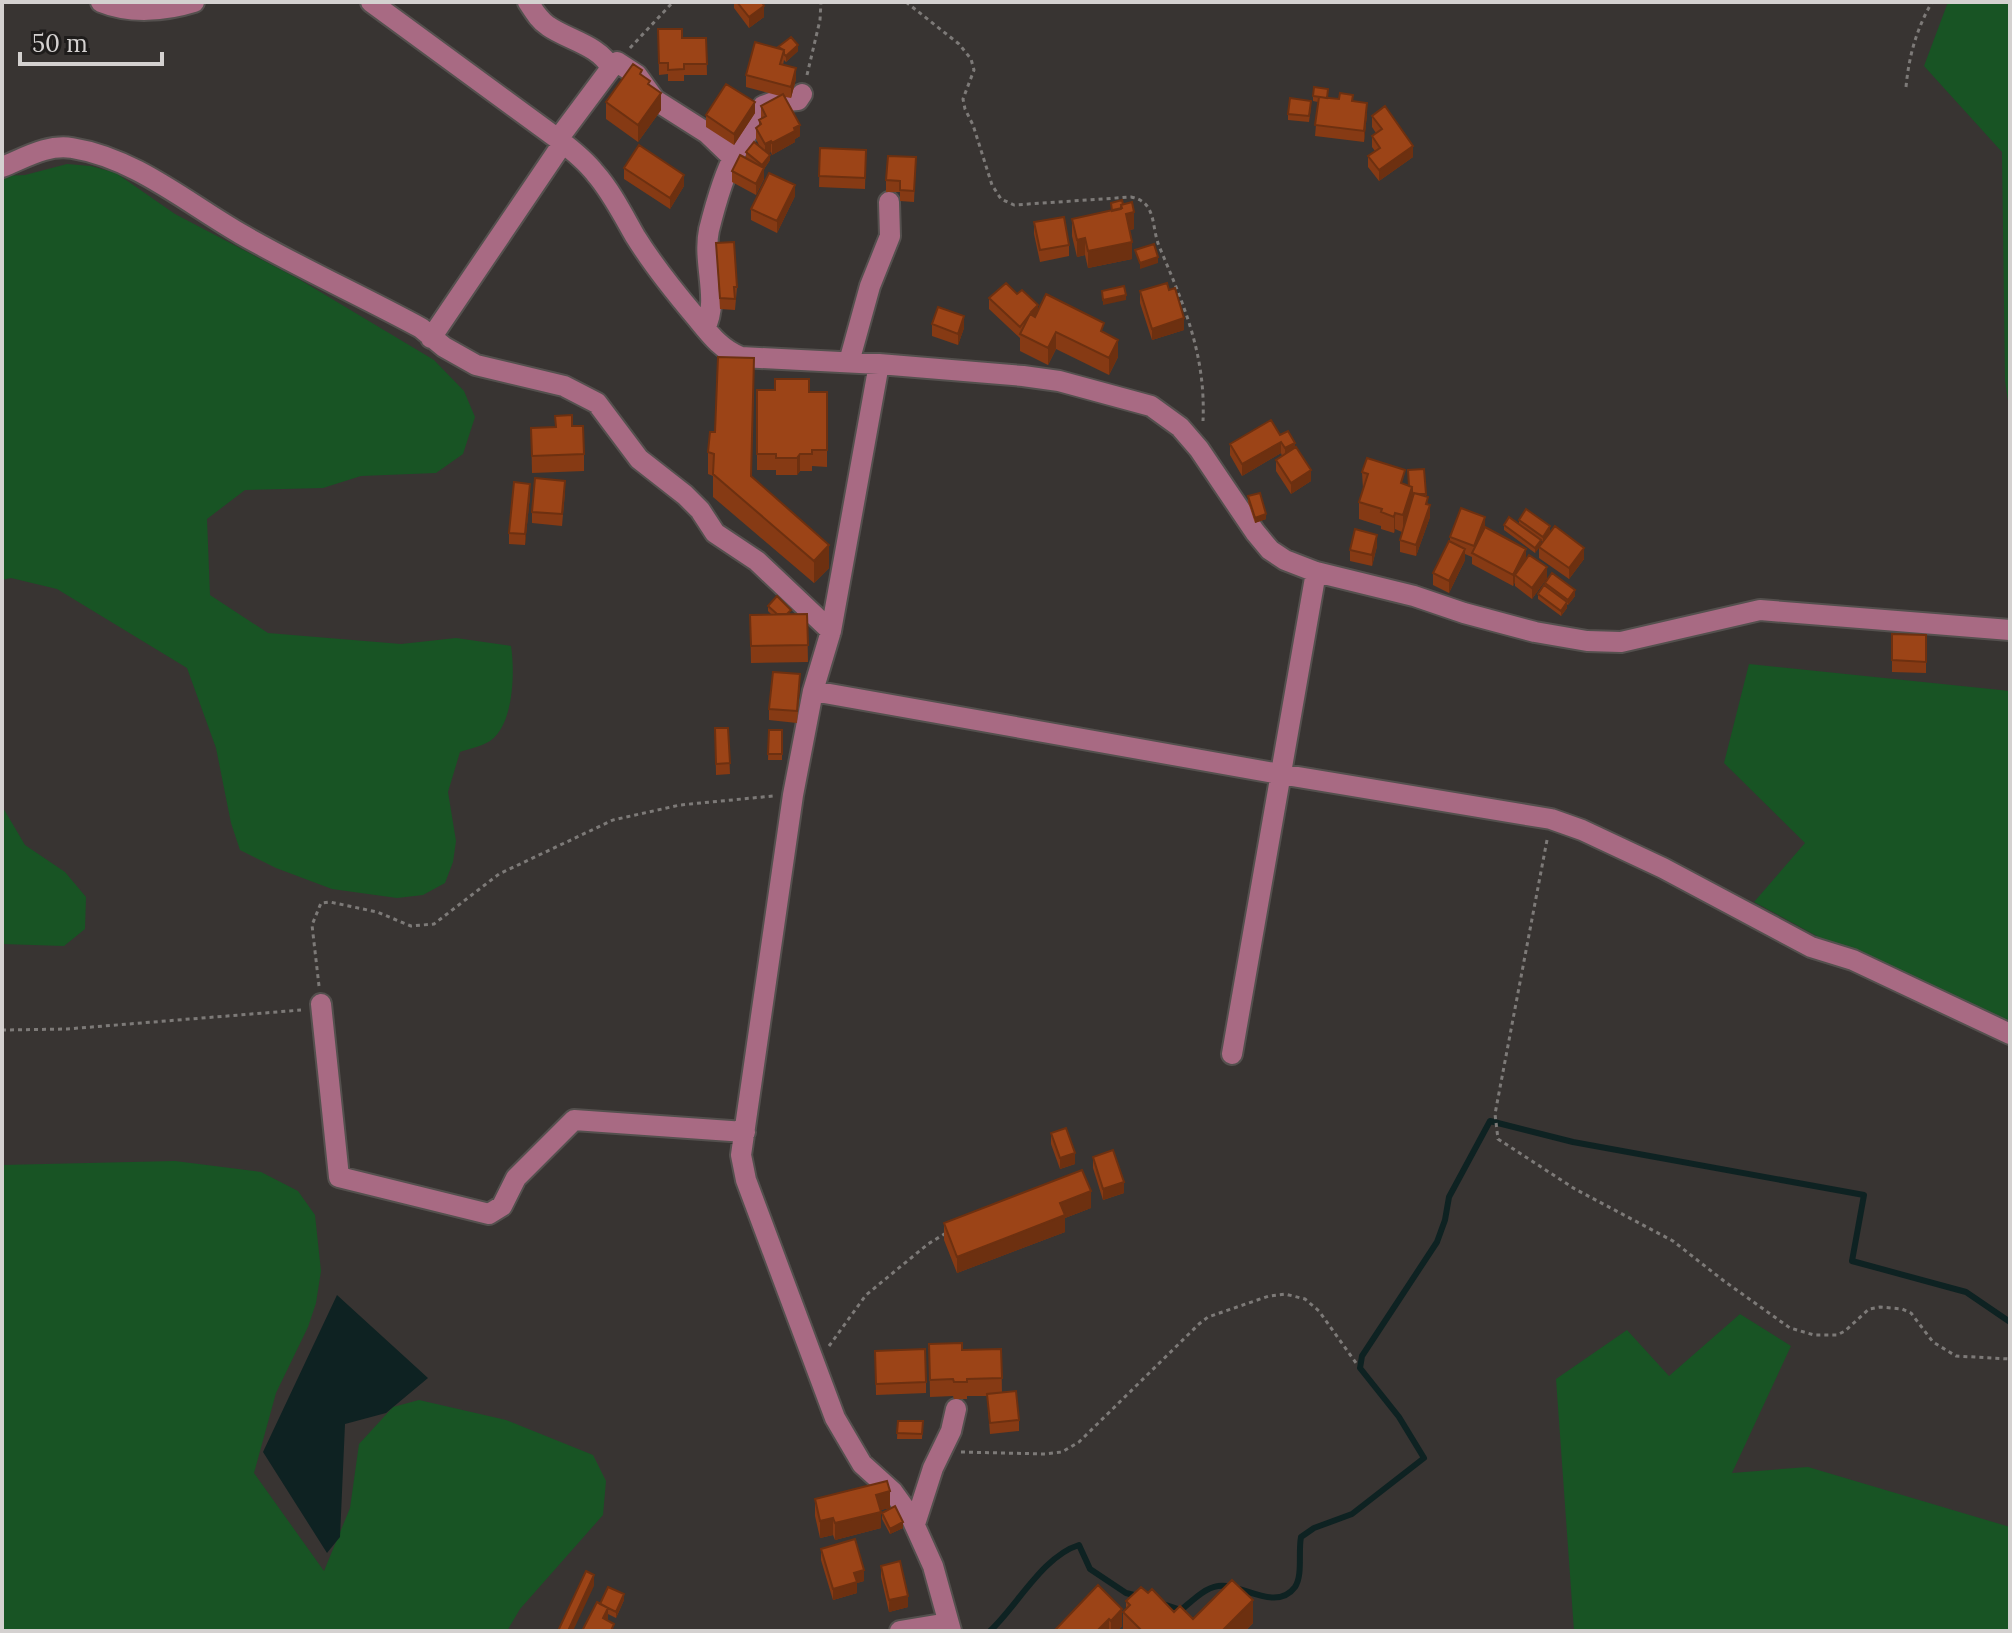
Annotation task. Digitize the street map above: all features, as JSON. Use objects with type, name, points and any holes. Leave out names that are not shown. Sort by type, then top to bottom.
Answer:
[{"type":"street","points":[[101,2],[146,10],[168,10],[194,2]]},
{"type":"street","points":[[371,2],[561,141],[597,174],[662,277],[725,350],[741,357],[1023,376],[1098,390],[1151,406],[1180,427],[1199,449],[1240,512],[1270,550],[1285,560],[1316,572],[1414,596],[1535,632],[1587,641],[1621,642],[1760,610],[2010,630]]},
{"type":"street","points":[[431,338],[611,68],[605,59],[582,43],[546,25],[528,2]]},
{"type":"street","points":[[617,62],[637,75],[655,100],[707,133],[733,158]]},
{"type":"street","points":[[705,328],[712,309],[706,261],[708,240],[733,158],[763,106],[798,100],[802,94]]},
{"type":"street","points":[[2,167],[54,147],[74,148],[110,159],[139,171],[242,234],[421,328],[431,338],[476,365],[564,386],[597,403],[639,459],[685,495],[700,510],[715,533],[757,561],[831,631]]},
{"type":"street","points":[[849,362],[870,286],[890,236],[889,202]]},
{"type":"street","points":[[879,364],[831,631],[813,691],[793,795],[741,1155],[746,1180],[835,1418],[862,1464],[893,1492],[915,1524],[933,1566],[950,1627],[900,1631]]},
{"type":"street","points":[[1232,1054],[1316,572]]},
{"type":"street","points":[[813,691],[1551,819],[1663,868],[1797,941],[1853,960],[2010,1034]]},
{"type":"street","points":[[321,1004],[339,1177],[489,1214],[502,1206],[516,1178],[574,1120],[745,1132]]},
{"type":"street","points":[[915,1524],[933,1468],[951,1431],[956,1409]]},
{"type":"path","points":[[617,62],[673,2]]},
{"type":"path","points":[[802,94],[820,20],[821,2]]},
{"type":"path","points":[[906,2],[959,44],[971,59],[974,70],[963,99],[992,185],[1001,199],[1014,205],[1131,197],[1146,203],[1151,210],[1157,242],[1194,333],[1204,418],[1199,449]]},
{"type":"path","points":[[1906,87],[1910,55],[1921,22],[1932,2]]},
{"type":"path","points":[[2,1030],[67,1029],[270,1014],[321,1004],[312,925],[321,903],[330,902],[377,912],[411,926],[434,924],[499,874],[613,820],[680,805],[793,795]]},
{"type":"path","points":[[1551,819],[1495,1114],[1498,1139],[1575,1189],[1673,1241],[1790,1328],[1814,1335],[1837,1335],[1869,1309],[1902,1309],[1911,1313],[1933,1342],[1956,1356],[2010,1359]]},
{"type":"path","points":[[815,1365],[866,1295],[928,1244],[958,1228]]},
{"type":"path","points":[[942,1452],[1062,1452],[1079,1442],[1208,1317],[1269,1296],[1285,1294],[1305,1299],[1327,1320],[1356,1363]]},
{"type":"green space","points":[[1948,2],[2010,2],[2010,414],[2005,381],[2002,152],[1924,66]]},
{"type":"green space","points":[[67,164],[116,173],[175,214],[297,278],[434,360],[464,391],[475,417],[463,454],[436,473],[361,476],[323,488],[245,490],[207,519],[210,595],[268,633],[401,644],[456,638],[511,646],[511,697],[504,723],[490,741],[460,752],[448,792],[456,841],[453,862],[445,883],[423,895],[397,898],[332,889],[276,868],[240,850],[231,823],[216,748],[187,668],[57,589],[11,578],[2,580],[2,176],[25,175]]},
{"type":"green space","points":[[1749,664],[2010,691],[2010,1041],[1754,902],[1805,843],[1724,763]]},
{"type":"green space","points":[[2,806],[25,845],[65,872],[86,897],[85,929],[64,946],[2,944]]},
{"type":"green space","points":[[175,1161],[261,1172],[298,1191],[315,1215],[321,1271],[316,1303],[308,1327],[276,1393],[254,1473],[324,1571],[350,1508],[359,1444],[393,1407],[419,1400],[506,1420],[593,1455],[606,1481],[603,1515],[520,1609],[507,1631],[2,1631],[2,1165]]},
{"type":"green space","points":[[1740,1314],[1791,1346],[1732,1473],[1808,1467],[2010,1527],[2010,1631],[1574,1631],[1556,1379],[1627,1330],[1669,1376]]},
{"type":"water","points":[[337,1295],[428,1378],[386,1413],[345,1424],[340,1537],[327,1553],[263,1452]]},
{"type":"building","points":[[737,2],[762,2],[764,6],[749,17]]},
{"type":"building","points":[[658,29],[682,29],[682,38],[706,38],[707,64],[684,64],[684,69],[668,70],[668,63],[659,63]]},
{"type":"building","points":[[791,37],[798,45],[786,56],[784,50],[778,47]]},
{"type":"building","points":[[755,42],[784,50],[780,64],[796,68],[791,87],[746,75]]},
{"type":"building","points":[[633,64],[642,70],[640,74],[650,81],[648,84],[661,93],[638,125],[606,102]]},
{"type":"building","points":[[726,84],[755,102],[734,134],[706,115]]},
{"type":"building","points":[[1314,87],[1328,89],[1327,98],[1313,96]]},
{"type":"building","points":[[1340,93],[1353,95],[1352,101],[1367,103],[1364,131],[1315,125],[1319,97],[1339,99]]},
{"type":"building","points":[[783,94],[800,125],[794,128],[795,131],[765,144],[756,128],[761,124],[759,120],[766,116],[761,106]]},
{"type":"building","points":[[1290,98],[1311,101],[1309,116],[1288,114]]},
{"type":"building","points":[[1385,106],[1413,146],[1379,170],[1368,156],[1380,148],[1372,136],[1382,129],[1372,116]]},
{"type":"building","points":[[754,142],[770,155],[762,165],[746,152]]},
{"type":"building","points":[[639,145],[684,175],[670,198],[624,168]]},
{"type":"building","points":[[820,148],[866,150],[865,178],[819,176]]},
{"type":"building","points":[[740,155],[764,168],[756,184],[732,171]]},
{"type":"building","points":[[888,156],[916,157],[914,191],[900,190],[900,181],[886,180]]},
{"type":"building","points":[[769,173],[795,185],[777,221],[751,209]]},
{"type":"building","points":[[1122,200],[1121,209],[1112,211],[1111,203]]},
{"type":"building","points":[[1132,202],[1134,212],[1126,214],[1132,242],[1088,251],[1085,238],[1077,240],[1072,219],[1122,208],[1121,205]]},
{"type":"building","points":[[1064,217],[1069,245],[1040,250],[1034,222]]},
{"type":"building","points":[[734,242],[735,299],[720,298],[716,243]]},
{"type":"building","points":[[1154,244],[1158,257],[1140,263],[1135,250]]},
{"type":"building","points":[[1006,283],[1017,294],[1022,290],[1038,305],[1031,312],[1035,317],[1030,314],[1020,327],[989,298]]},
{"type":"building","points":[[1167,283],[1169,290],[1175,288],[1184,318],[1152,329],[1140,291]]},
{"type":"building","points":[[1124,286],[1126,295],[1103,300],[1102,291]]},
{"type":"building","points":[[1046,294],[1104,323],[1101,331],[1118,340],[1109,358],[1056,332],[1048,348],[1020,334],[1030,314],[1035,317]]},
{"type":"building","points":[[938,307],[964,316],[958,334],[932,324]]},
{"type":"building","points":[[718,357],[754,358],[751,476],[829,545],[814,561],[713,474],[714,454],[708,452],[710,432],[715,432]]},
{"type":"building","points":[[775,379],[809,379],[809,392],[827,392],[827,450],[812,450],[812,454],[800,454],[797,458],[757,454],[757,390],[775,390]]},
{"type":"building","points":[[572,415],[572,426],[583,426],[584,454],[532,456],[531,428],[556,427],[555,416]]},
{"type":"building","points":[[1271,420],[1280,435],[1288,431],[1295,443],[1285,448],[1281,442],[1242,464],[1230,444]]},
{"type":"building","points":[[1296,447],[1311,470],[1291,483],[1276,460]]},
{"type":"building","points":[[1367,458],[1405,470],[1401,483],[1412,487],[1403,515],[1395,513],[1394,517],[1381,512],[1382,509],[1359,502],[1368,474],[1362,472]]},
{"type":"building","points":[[1424,469],[1426,494],[1412,495],[1408,470]]},
{"type":"building","points":[[535,478],[565,481],[562,514],[532,512]]},
{"type":"building","points":[[514,482],[530,484],[525,534],[509,533]]},
{"type":"building","points":[[1260,493],[1266,514],[1255,518],[1248,496]]},
{"type":"building","points":[[1414,493],[1428,497],[1426,504],[1430,505],[1416,545],[1400,540]]},
{"type":"building","points":[[1461,508],[1485,517],[1474,546],[1450,537]]},
{"type":"building","points":[[1526,509],[1550,526],[1543,537],[1519,520]]},
{"type":"building","points":[[1509,517],[1541,540],[1535,548],[1504,525]]},
{"type":"building","points":[[1555,526],[1584,548],[1569,568],[1539,547]]},
{"type":"building","points":[[1485,527],[1526,549],[1513,575],[1472,553]]},
{"type":"building","points":[[1355,529],[1377,535],[1372,555],[1350,550]]},
{"type":"building","points":[[1449,541],[1465,549],[1449,581],[1433,573]]},
{"type":"building","points":[[1529,555],[1547,567],[1532,588],[1515,575]]},
{"type":"building","points":[[1552,573],[1575,590],[1568,600],[1545,583]]},
{"type":"building","points":[[1544,585],[1567,602],[1561,611],[1538,594]]},
{"type":"building","points":[[777,596],[791,610],[787,614],[777,614],[768,606]]},
{"type":"building","points":[[807,614],[808,645],[751,646],[750,615]]},
{"type":"building","points":[[1892,634],[1926,635],[1926,662],[1892,660]]},
{"type":"building","points":[[773,672],[800,674],[797,711],[769,709]]},
{"type":"building","points":[[715,728],[728,728],[730,763],[716,764]]},
{"type":"building","points":[[769,730],[782,730],[782,754],[768,754]]},
{"type":"building","points":[[1066,1128],[1075,1153],[1060,1158],[1051,1133]]},
{"type":"building","points":[[1113,1150],[1124,1182],[1103,1189],[1093,1157]]},
{"type":"building","points":[[1082,1170],[1091,1191],[1060,1203],[1065,1215],[957,1257],[944,1223]]},
{"type":"building","points":[[962,1343],[962,1350],[1001,1349],[1002,1378],[967,1379],[967,1382],[930,1380],[929,1344]]},
{"type":"building","points":[[925,1349],[926,1382],[876,1384],[875,1351]]},
{"type":"building","points":[[1016,1391],[1019,1420],[990,1423],[987,1394]]},
{"type":"building","points":[[898,1421],[923,1421],[922,1434],[897,1433]]},
{"type":"building","points":[[887,1481],[890,1491],[876,1495],[881,1512],[835,1523],[833,1518],[820,1521],[815,1499]]},
{"type":"building","points":[[895,1506],[903,1522],[890,1529],[882,1513]]},
{"type":"building","points":[[855,1539],[864,1570],[854,1573],[857,1582],[833,1589],[821,1549]]},
{"type":"building","points":[[900,1561],[908,1596],[889,1600],[881,1566]]},
{"type":"building","points":[[586,1571],[594,1575],[568,1631],[558,1631]]},
{"type":"building","points":[[1232,1580],[1253,1600],[1222,1631],[1142,1631],[1123,1612],[1130,1605],[1126,1601],[1141,1587],[1148,1593],[1152,1589],[1174,1612],[1180,1606],[1193,1619]]},
{"type":"building","points":[[1098,1585],[1122,1609],[1097,1631],[1058,1631],[1056,1629]]},
{"type":"building","points":[[608,1587],[624,1594],[616,1612],[600,1604]]},
{"type":"building","points":[[597,1602],[608,1608],[603,1618],[614,1624],[611,1631],[582,1631]]},
{"type":"waterway","points":[[1160,1603],[1181,1610],[1203,1592],[1218,1586],[1268,1597],[1287,1594],[1295,1587],[1299,1576],[1301,1537],[1314,1528],[1352,1514],[1424,1458],[1399,1417],[1360,1368],[1362,1356],[1437,1242],[1449,1197],[1490,1121],[1573,1142],[1864,1195],[1852,1261],[1966,1292],[2010,1322]]},
{"type":"waterway","points":[[990,1631],[1042,1570],[1079,1545],[1090,1569],[1126,1593],[1138,1596]]}]
